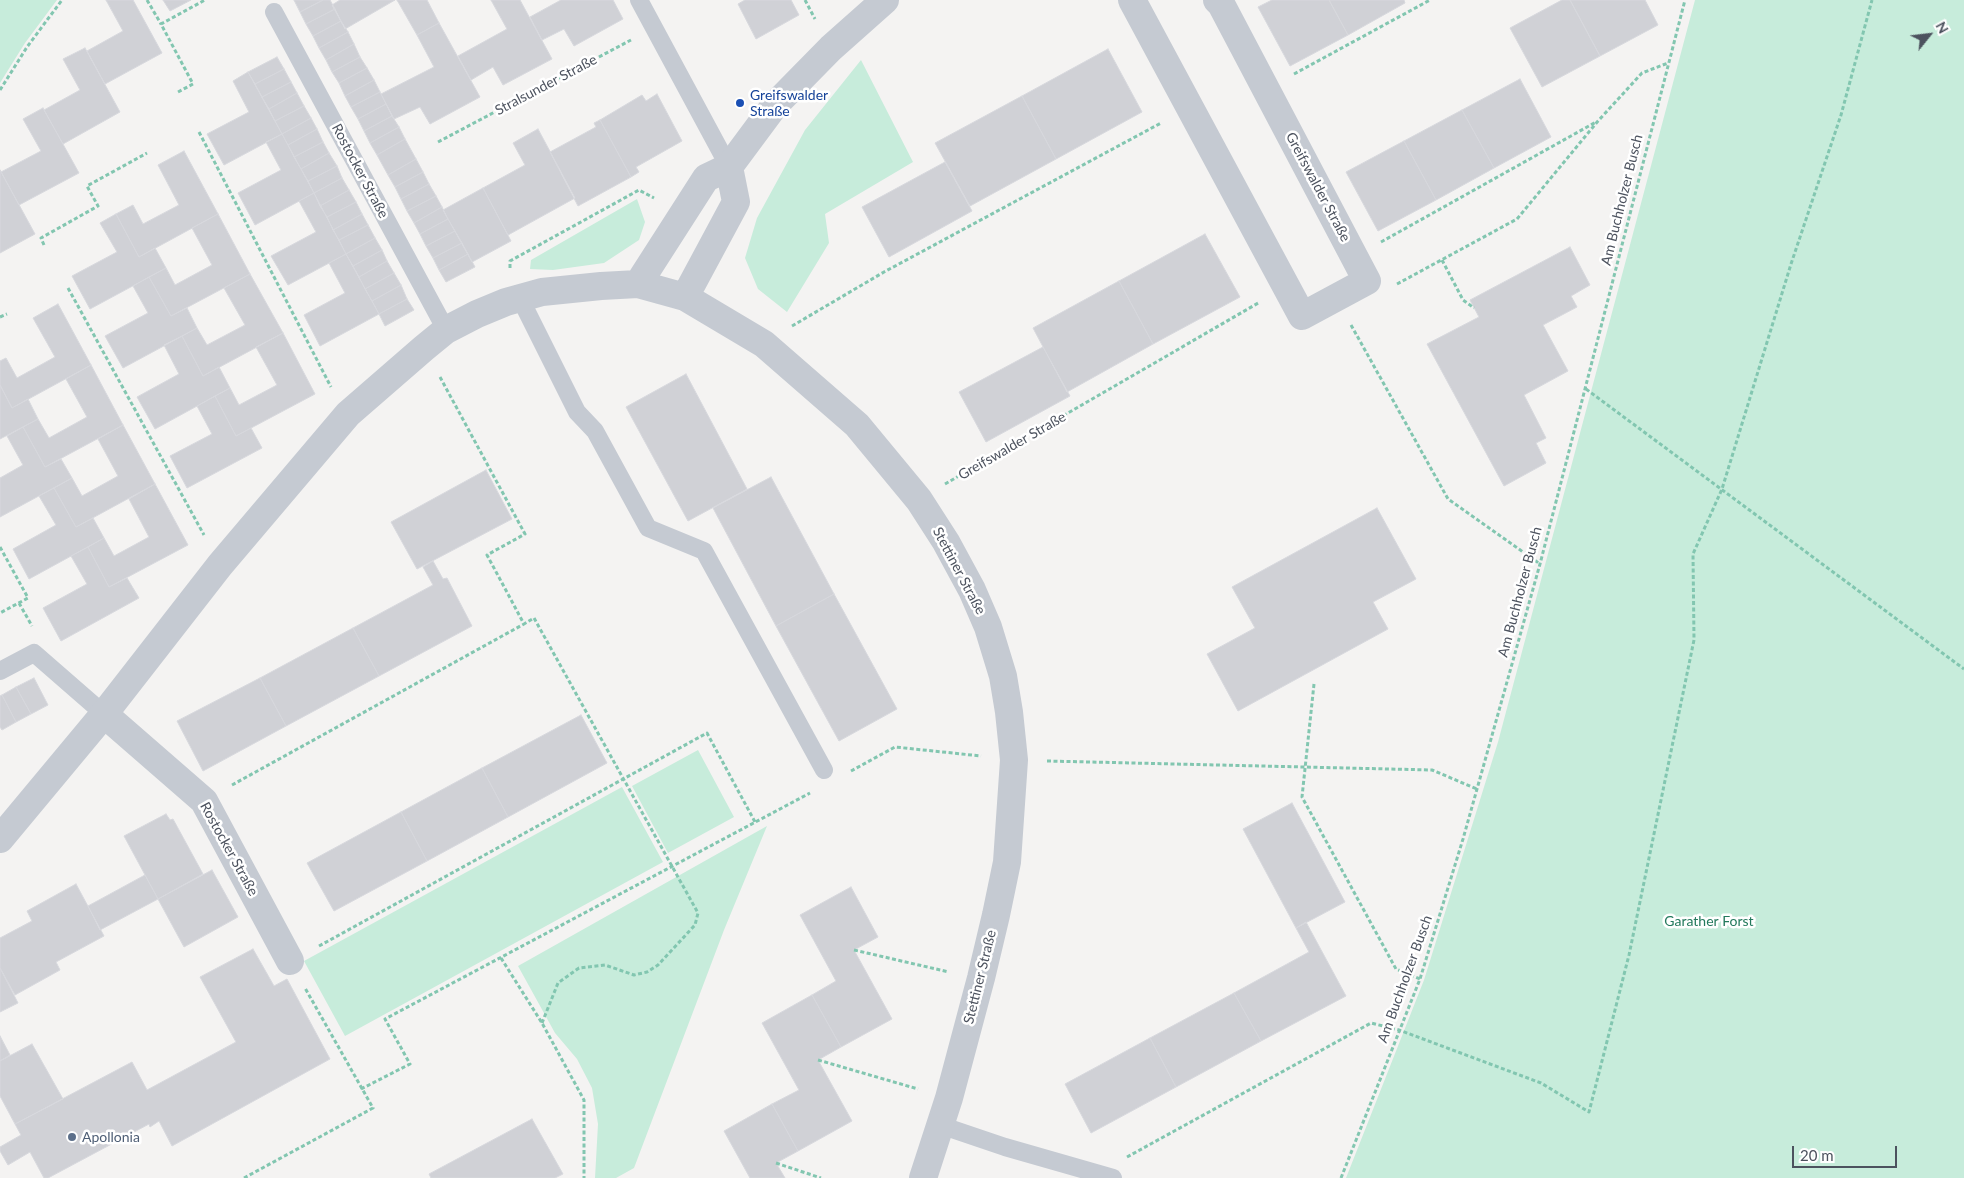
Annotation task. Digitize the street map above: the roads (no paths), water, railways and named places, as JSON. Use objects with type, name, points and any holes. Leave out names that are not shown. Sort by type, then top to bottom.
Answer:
[{"type":"street","points":[[638,284],[706,178],[730,167],[775,105],[831,48],[885,0]]},
{"type":"street","name":"Greifswalder Straße","points":[[1132,0],[1302,316],[1367,281],[1221,4],[1217,0]]},
{"type":"street","points":[[0,839],[104,714],[220,565],[348,414],[446,330],[513,300],[573,288],[638,284],[685,297],[736,202],[730,167]]},
{"type":"street","name":"Stettiner Straße","points":[[685,297],[764,344],[857,426],[919,500],[972,590],[988,627],[1004,685],[1014,760],[1007,862],[981,978],[949,1098],[923,1178]]},
{"type":"street","name":"Rostocker Straße","points":[[104,714],[204,800],[290,961]]},
{"type":"lane","points":[[639,0],[730,167]]},
{"type":"lane","name":"Rostocker Straße","points":[[274,12],[446,330]]},
{"type":"lane","points":[[513,300],[577,412],[595,430],[648,528],[704,551],[824,770]]},
{"type":"lane","name":"Rostocker Straße","points":[[0,671],[34,653],[104,714]]},
{"type":"lane","points":[[940,1126],[1004,1147],[1106,1176]]},
{"type":"place","name":"Greifswalder Straße","points":[[740,103]]},
{"type":"place","name":"Apollonia","points":[[72,1137]]},
{"type":"park label","name":"Garather Forst","points":[[1709,921]]}]
